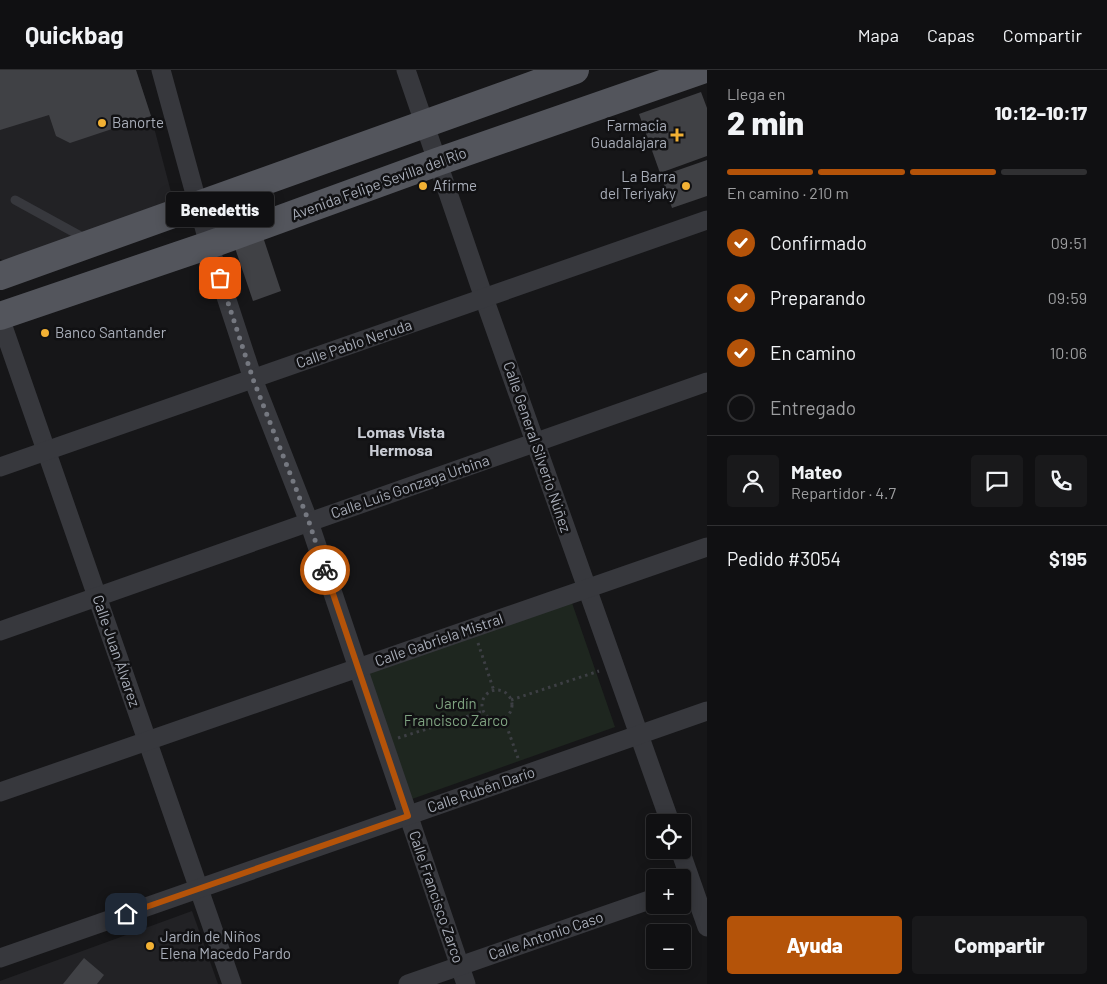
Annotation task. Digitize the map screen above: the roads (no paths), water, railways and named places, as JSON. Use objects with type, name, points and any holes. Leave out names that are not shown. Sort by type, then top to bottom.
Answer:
[{"type":"main road","points":[[0,276],[575,70]]},
{"type":"main road","name":"Avenida Felipe Sevilla del Río","points":[[0,317],[702,70]]},
{"type":"street","name":"Calle Francisco Zarco","points":[[161,70],[209,245],[253,379],[309,522],[466,984]]},
{"type":"street","name":"Calle General Silverio Núñez","points":[[406,70],[484,298],[667,814]]},
{"type":"street","name":"Calle Pablo Neruda","points":[[0,467],[707,220]]},
{"type":"street","name":"Calle Juan Álvarez","points":[[0,317],[232,984]]},
{"type":"street","name":"Calle Luis Gonzaga Urbina","points":[[0,631],[707,382]]},
{"type":"street","name":"Calle Gabriela Mistral","points":[[0,792],[707,548]]},
{"type":"street","name":"Calle Rubén Darío","points":[[0,958],[707,711]]},
{"type":"street","points":[[684,859],[707,927]]},
{"type":"street","name":"Calle Antonio Caso","points":[[408,984],[646,901]]},
{"type":"lane","points":[[15,200],[93,242]]},
{"type":"place","name":"Banorte","points":[[102,123]]},
{"type":"place","name":"Farmacia Guadalajara","points":[[677,135]]},
{"type":"place","name":"Afirme","points":[[423,186]]},
{"type":"place","name":"La Barra del Teriyaky","points":[[686,186]]},
{"type":"place","name":"Benedettis","points":[[220,278]]},
{"type":"place","name":"Banco Santander","points":[[45,333]]},
{"type":"place","name":"Jardín de Niños Elena Macedo Pardo","points":[[150,946]]},
{"type":"district","name":"Lomas Vista Hermosa","points":[[401,441]]},
{"type":"park label","name":"Jardín Francisco Zarco","points":[[456,712]]}]
